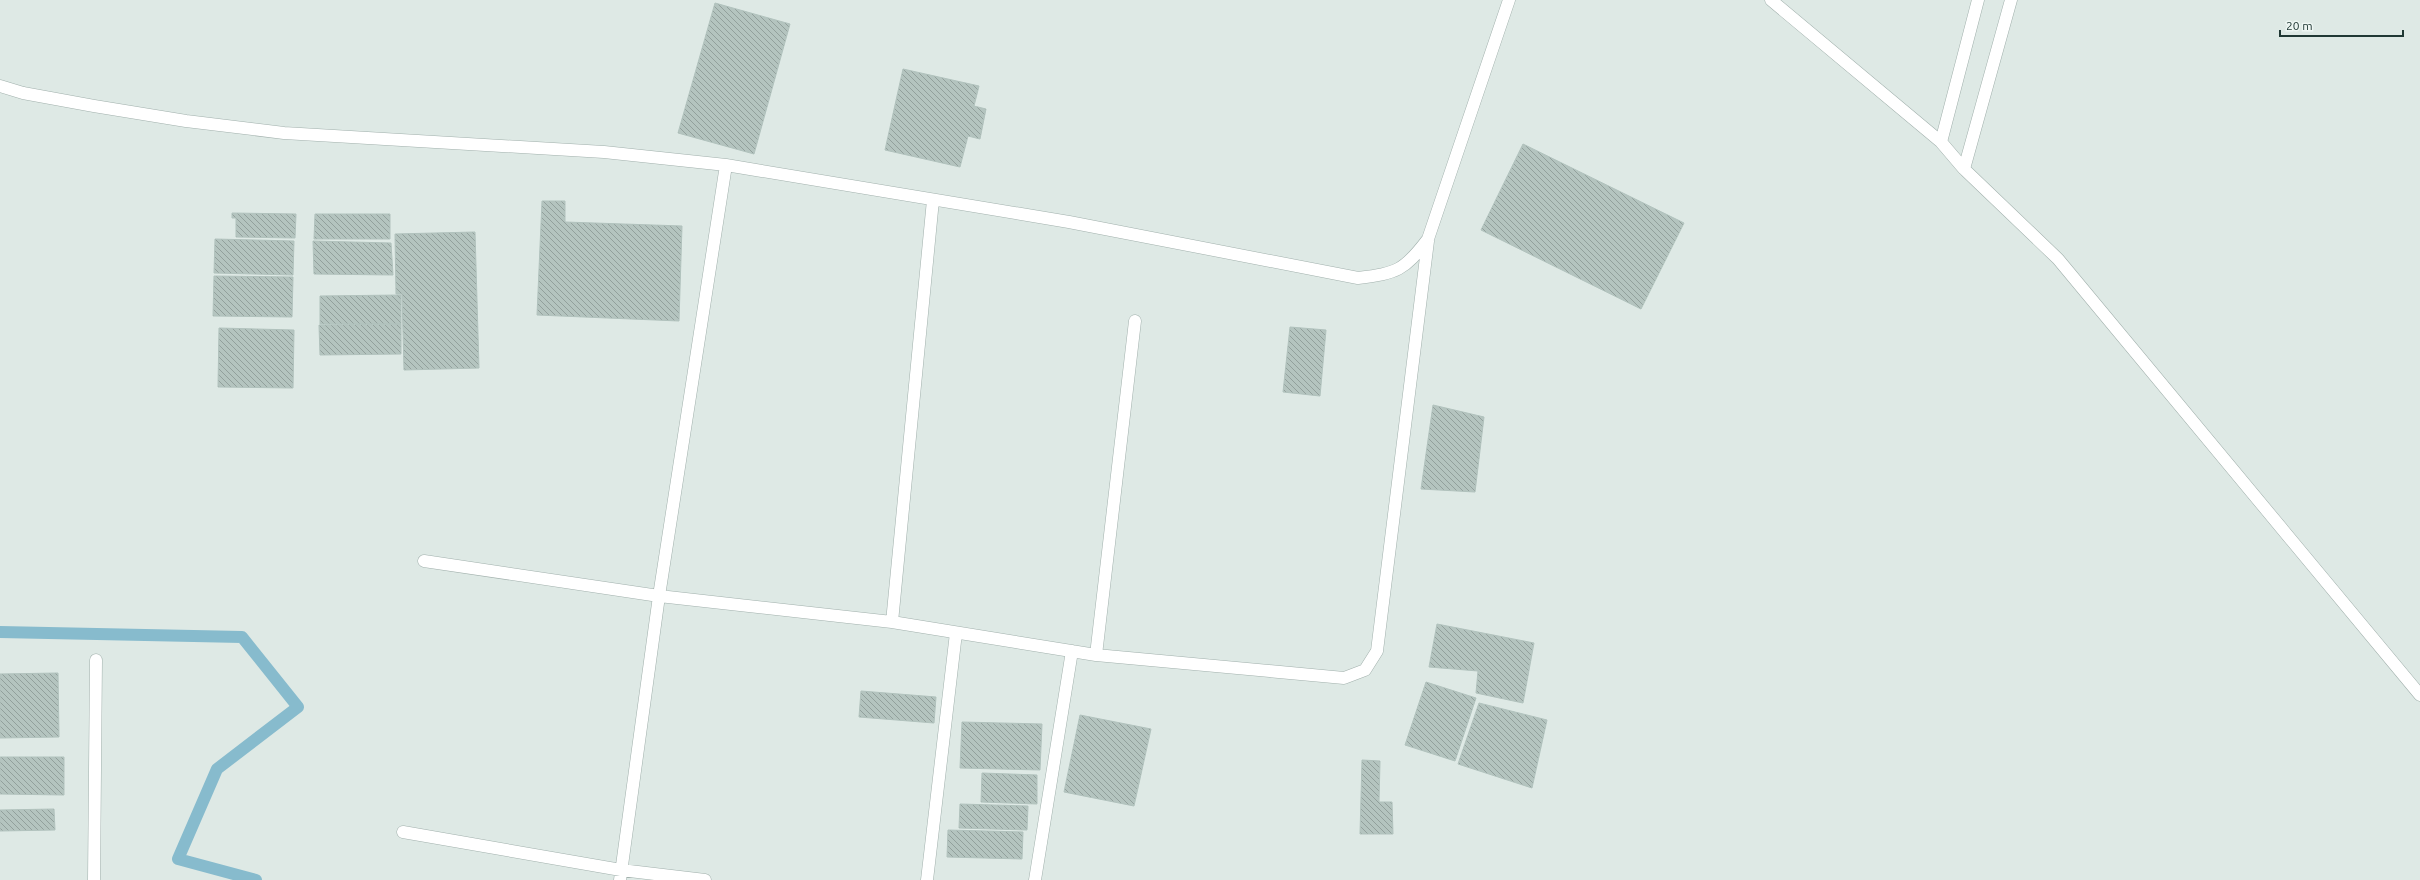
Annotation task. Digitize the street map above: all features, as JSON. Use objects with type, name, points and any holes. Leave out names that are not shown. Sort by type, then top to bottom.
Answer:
[{"type":"street","points":[[424,561],[658,596],[892,622],[1096,655],[1344,678],[1365,670],[1377,651],[1428,239],[1509,0]]},
{"type":"street","points":[[1770,0],[1941,142],[1964,169],[2058,259],[2420,696]]},
{"type":"street","points":[[1941,142],[1978,0]]},
{"type":"street","points":[[1964,169],[2011,0]]},
{"type":"street","points":[[0,86],[24,93],[102,108],[186,121],[284,133],[604,152],[726,165],[1069,222],[1358,278],[1387,275],[1411,262],[1428,239]]},
{"type":"street","points":[[621,875],[658,596],[726,165]]},
{"type":"street","points":[[892,622],[933,200]]},
{"type":"street","points":[[1096,655],[1135,321]]},
{"type":"street","points":[[927,880],[956,633]]},
{"type":"street","points":[[1035,880],[1072,651]]},
{"type":"street","points":[[94,880],[96,660]]},
{"type":"street","points":[[403,832],[621,875],[705,880]]},
{"type":"building","points":[[715,3],[790,24],[754,154],[678,133]]},
{"type":"building","points":[[903,69],[979,86],[974,106],[986,109],[980,139],[968,136],[960,167],[885,150]]},
{"type":"building","points":[[1523,144],[1684,223],[1641,309],[1481,230]]},
{"type":"building","points":[[542,201],[565,201],[565,222],[682,226],[679,321],[537,315]]},
{"type":"building","points":[[232,213],[296,214],[295,238],[236,237],[236,218],[232,218]]},
{"type":"building","points":[[315,214],[390,214],[390,239],[314,239]]},
{"type":"building","points":[[475,232],[479,368],[404,370],[402,294],[396,294],[395,234]]},
{"type":"building","points":[[215,239],[294,241],[293,275],[214,273]]},
{"type":"building","points":[[313,241],[391,243],[393,275],[314,274]]},
{"type":"building","points":[[214,276],[293,277],[292,317],[213,316]]},
{"type":"building","points":[[401,295],[401,324],[320,324],[320,296]]},
{"type":"building","points":[[401,324],[401,354],[320,355],[319,325]]},
{"type":"building","points":[[1290,327],[1326,330],[1320,396],[1283,392]]},
{"type":"building","points":[[219,328],[294,330],[293,388],[218,387]]},
{"type":"building","points":[[1433,405],[1484,417],[1475,492],[1421,489]]},
{"type":"building","points":[[1437,624],[1534,643],[1523,703],[1476,693],[1478,671],[1429,667]]},
{"type":"building","points":[[58,673],[59,737],[0,738],[0,674]]},
{"type":"building","points":[[1426,682],[1476,698],[1455,761],[1405,745]]},
{"type":"building","points":[[861,691],[936,697],[934,723],[859,717]]},
{"type":"building","points":[[1479,703],[1547,720],[1532,788],[1458,764]]},
{"type":"building","points":[[1080,715],[1151,729],[1134,806],[1064,792]]},
{"type":"building","points":[[962,722],[1042,724],[1040,770],[960,768]]},
{"type":"building","points":[[0,757],[64,757],[64,795],[0,794]]},
{"type":"building","points":[[1362,760],[1380,761],[1379,802],[1392,802],[1393,834],[1360,834]]},
{"type":"building","points":[[982,773],[1037,775],[1037,804],[981,802]]},
{"type":"building","points":[[960,804],[1028,806],[1027,830],[959,828]]},
{"type":"building","points":[[54,809],[55,830],[0,831],[0,810]]},
{"type":"building","points":[[948,830],[1023,832],[1022,859],[947,857]]},
{"type":"waterway","points":[[0,632],[242,637],[298,707],[217,769],[178,859],[256,880]]}]
